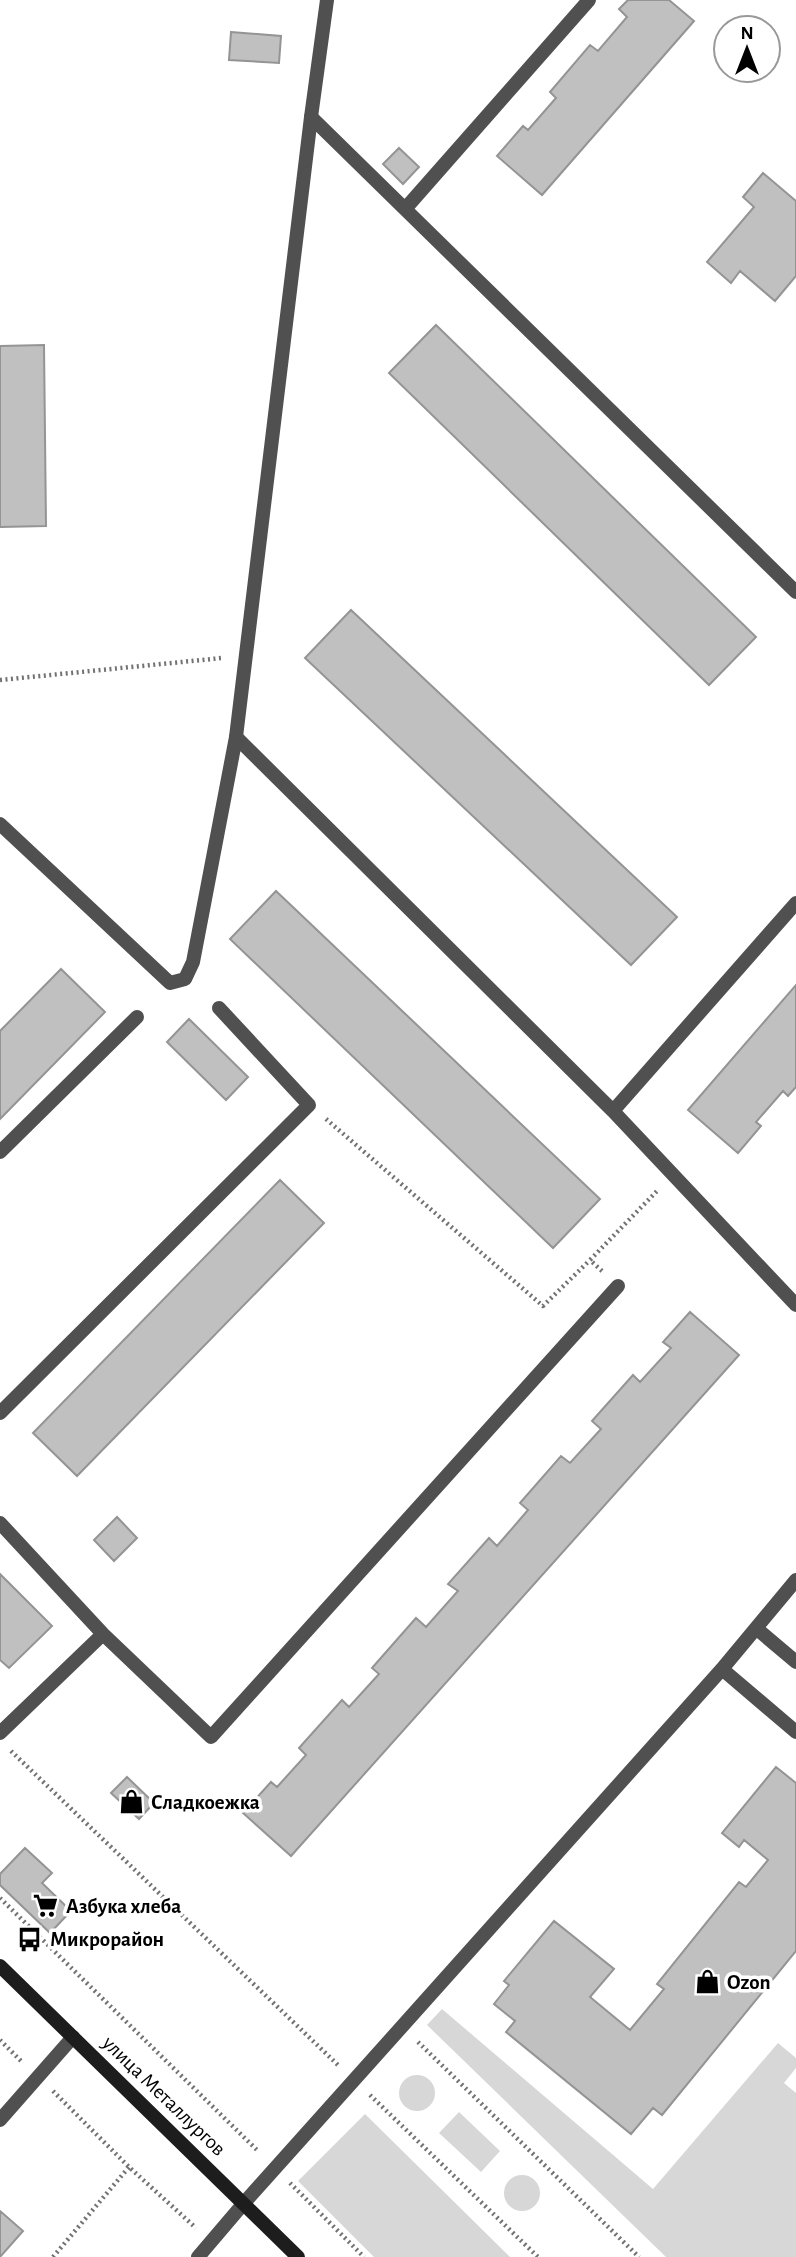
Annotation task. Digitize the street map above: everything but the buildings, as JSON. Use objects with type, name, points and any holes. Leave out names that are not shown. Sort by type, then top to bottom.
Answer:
[{"type":"main road","name":"улица Металлургов","points":[[0,1966],[298,2257]]},
{"type":"street","points":[[0,824],[170,983],[185,979],[193,962],[236,737],[327,0]]},
{"type":"street","points":[[405,209],[589,0]]},
{"type":"street","points":[[311,117],[796,592]]},
{"type":"street","points":[[236,737],[613,1111],[796,1305]]},
{"type":"street","points":[[613,1111],[796,903]]},
{"type":"street","points":[[0,1413],[309,1105],[219,1008]]},
{"type":"street","points":[[0,1153],[137,1017]]},
{"type":"street","points":[[0,1522],[103,1634],[211,1737],[618,1286]]},
{"type":"street","points":[[198,2257],[722,1669],[796,1580]]},
{"type":"street","points":[[757,1629],[796,1662]]},
{"type":"street","points":[[0,1733],[103,1634]]},
{"type":"street","points":[[722,1669],[796,1732]]},
{"type":"street","points":[[0,2120],[73,2037]]},
{"type":"path","points":[[0,680],[246,655]]},
{"type":"path","points":[[309,1105],[543,1306],[673,1175]]},
{"type":"path","points":[[590,1260],[618,1286]]},
{"type":"path","points":[[10,1751],[538,2257]]},
{"type":"path","points":[[0,1898],[364,2257]]},
{"type":"path","points":[[402,2027],[639,2257]]},
{"type":"path","points":[[0,2040],[129,2167],[211,2242]]},
{"type":"path","points":[[53,2257],[129,2167]]},
{"type":"shaded area","points":[[442,2009],[653,2189],[778,2043],[796,2058],[796,2068],[784,2083],[796,2093],[796,2257],[666,2257],[427,2025]]},
{"type":"shaded area","points":[[417,2075],[430,2080],[435,2093],[430,2106],[417,2111],[404,2106],[399,2093],[404,2080]]},
{"type":"shaded area","points":[[459,2112],[500,2151],[481,2172],[439,2133]]},
{"type":"shaded area","points":[[365,2114],[510,2257],[374,2257],[298,2181]]},
{"type":"shaded area","points":[[522,2175],[535,2180],[540,2193],[535,2206],[522,2211],[509,2206],[504,2193],[509,2180]]},
{"type":"place","name":"Сладкоежка","points":[[131,1802]]},
{"type":"place","name":"Азбука хлеба","points":[[46,1906]]},
{"type":"place","name":"Микрорайон","points":[[30,1939]]},
{"type":"place","name":"Ozon","points":[[707,1982]]}]
